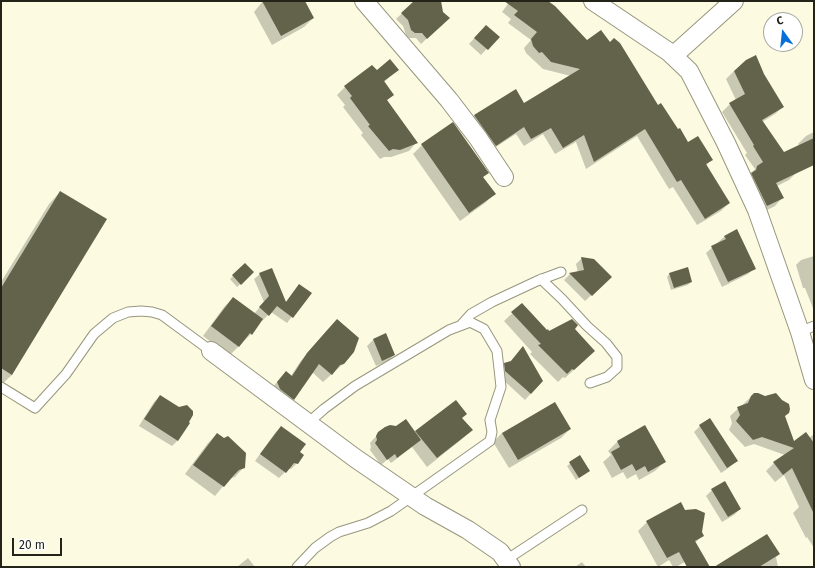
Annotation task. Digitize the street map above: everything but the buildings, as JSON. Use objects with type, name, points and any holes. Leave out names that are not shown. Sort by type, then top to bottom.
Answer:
[{"type":"street","points":[[364,1],[449,100],[478,138],[504,177]]},
{"type":"street","points":[[592,1],[673,56],[688,71],[726,143],[757,210],[807,329],[814,380]]},
{"type":"street","points":[[673,56],[734,1]]},
{"type":"street","points":[[211,351],[355,458],[412,497],[468,530],[500,552],[508,564]]},
{"type":"lane","points":[[461,325],[471,314],[492,302],[541,279],[561,272]]},
{"type":"lane","points":[[541,279],[587,326],[606,342],[617,357],[617,368],[607,377],[590,383]]},
{"type":"lane","points":[[1,387],[35,408],[66,374],[94,334],[113,318],[128,312],[141,311],[162,315],[211,351]]},
{"type":"lane","points":[[297,567],[315,548],[330,537],[340,532],[368,523],[391,511],[490,441],[492,432],[490,420],[501,387],[497,351],[484,329],[470,322],[461,325],[449,330],[355,386],[308,423]]},
{"type":"lane","points":[[508,564],[582,510]]}]
